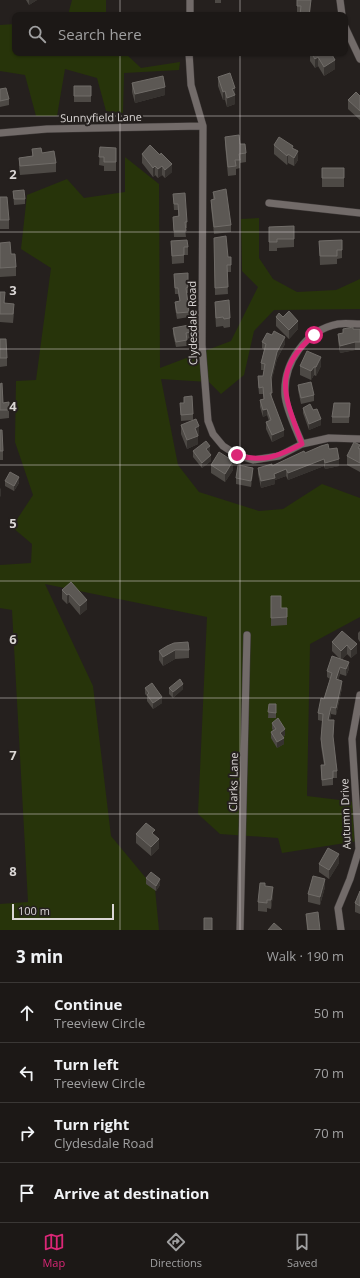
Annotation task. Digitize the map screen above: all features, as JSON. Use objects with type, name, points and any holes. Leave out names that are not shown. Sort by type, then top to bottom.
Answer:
[{"type":"street","points":[[190,0],[190,12]]},
{"type":"street","points":[[340,0],[342,12]]},
{"type":"street","points":[[348,33],[360,59]]},
{"type":"street","name":"Clydesdale Road","points":[[189,56],[190,80],[202,126],[202,345],[208,421],[213,434],[224,446],[237,455],[253,460],[279,456],[302,444],[329,438],[360,439]]},
{"type":"street","name":"Sunnyfield Lane","points":[[0,133],[47,129],[202,126]]},
{"type":"street","points":[[269,203],[360,213]]},
{"type":"street","points":[[302,444],[285,396],[286,376],[293,358],[302,344],[328,327],[339,324],[360,324]]},
{"type":"street","name":"Clarks Lane","points":[[240,930],[247,635]]},
{"type":"street","name":"Autumn Drive","points":[[340,930],[338,908],[350,879],[359,848],[358,797],[352,739],[360,695]]},
{"type":"green space","points":[[72,0],[106,0],[106,12],[69,12]]},
{"type":"green space","points":[[12,24],[12,56],[128,56],[141,68],[180,62],[179,70],[124,73],[123,113],[106,111],[97,78],[65,69],[57,116],[36,116],[25,75],[0,71],[0,25]]},
{"type":"green space","points":[[125,157],[159,184],[160,368],[231,341],[258,287],[242,271],[241,219],[259,218],[259,258],[273,279],[297,292],[336,290],[360,279],[360,309],[274,310],[254,331],[244,375],[221,394],[209,382],[161,379],[178,465],[199,492],[259,511],[283,509],[322,484],[360,498],[360,617],[310,644],[307,796],[356,802],[358,841],[282,853],[278,838],[220,834],[198,814],[207,617],[45,584],[93,686],[111,836],[155,889],[159,930],[0,930],[0,904],[28,902],[12,610],[0,608],[0,565],[31,563],[32,544],[12,527],[33,495],[15,442],[16,381],[36,380],[51,268],[21,249],[27,195],[67,179],[84,198],[125,192]]},
{"type":"building","points":[[297,0],[311,0],[309,12],[300,12],[301,6],[297,6]]},
{"type":"building","points":[[313,56],[333,56],[335,60],[324,67],[318,57],[315,59]]},
{"type":"building","points":[[230,73],[235,88],[232,89],[235,95],[227,98],[225,91],[223,92],[218,77]]},
{"type":"building","points":[[163,76],[165,87],[135,94],[132,83]]},
{"type":"building","points":[[74,86],[91,86],[91,96],[74,96]]},
{"type":"building","points":[[6,88],[9,99],[0,101],[0,89]]},
{"type":"building","points":[[356,92],[360,96],[360,111],[348,100]]},
{"type":"building","points":[[239,135],[240,144],[245,144],[246,153],[239,154],[240,160],[235,160],[236,166],[228,167],[225,137]]},
{"type":"building","points":[[279,137],[298,151],[294,158],[288,154],[287,156],[274,145]]},
{"type":"building","points":[[150,145],[172,164],[165,170],[162,166],[158,169],[155,166],[153,168],[142,154]]},
{"type":"building","points":[[100,147],[116,148],[116,162],[104,162],[104,157],[99,157]]},
{"type":"building","points":[[41,148],[42,153],[54,151],[56,163],[20,166],[19,158],[33,156],[32,149]]},
{"type":"building","points":[[322,168],[344,168],[344,178],[322,178]]},
{"type":"building","points":[[226,189],[231,225],[214,227],[211,200],[215,199],[213,192]]},
{"type":"building","points":[[24,190],[25,199],[14,199],[13,191]]},
{"type":"building","points":[[185,193],[187,222],[185,222],[186,231],[174,231],[173,217],[179,216],[178,204],[174,204],[173,194]]},
{"type":"building","points":[[0,197],[7,197],[9,220],[0,220]]},
{"type":"building","points":[[294,226],[294,239],[277,239],[277,242],[269,242],[269,227]]},
{"type":"building","points":[[226,236],[228,257],[231,257],[231,265],[227,265],[228,287],[215,288],[214,238]]},
{"type":"building","points":[[187,240],[188,247],[184,247],[184,255],[172,256],[171,241]]},
{"type":"building","points":[[342,240],[342,250],[337,250],[337,256],[320,256],[319,241]]},
{"type":"building","points":[[10,242],[11,254],[15,254],[16,267],[0,268],[0,243]]},
{"type":"building","points":[[188,273],[188,287],[186,288],[189,312],[177,313],[175,302],[180,301],[178,288],[175,288],[174,274]]},
{"type":"building","points":[[0,292],[5,292],[4,303],[14,304],[13,314],[0,314]]},
{"type":"building","points":[[229,300],[230,318],[216,318],[215,302]]},
{"type":"building","points":[[289,311],[298,321],[289,330],[276,317],[279,313],[283,317]]},
{"type":"building","points":[[189,325],[191,332],[186,333],[187,340],[176,342],[173,328]]},
{"type":"building","points":[[353,327],[353,329],[360,329],[360,342],[340,346],[338,334],[343,333],[343,329]]},
{"type":"building","points":[[274,331],[285,337],[277,352],[271,377],[272,393],[270,393],[284,430],[272,435],[266,422],[271,420],[267,409],[263,410],[260,400],[264,399],[263,387],[259,388],[258,376],[263,376],[265,364],[261,363],[266,344],[262,342],[267,333],[272,335]]},
{"type":"building","points":[[0,339],[6,339],[7,358],[0,358]]},
{"type":"building","points":[[307,351],[321,357],[316,367],[314,367],[311,371],[300,366]]},
{"type":"building","points":[[311,382],[314,395],[301,398],[298,385]]},
{"type":"building","points":[[2,383],[3,403],[9,402],[9,410],[0,410],[0,384]]},
{"type":"building","points":[[192,396],[193,414],[181,415],[180,403],[184,403],[184,397]]},
{"type":"building","points":[[334,403],[350,403],[349,417],[332,417]]},
{"type":"building","points":[[310,404],[313,410],[317,409],[321,419],[309,424],[303,408]]},
{"type":"building","points":[[196,419],[199,426],[195,428],[198,436],[187,440],[181,425]]},
{"type":"building","points":[[0,430],[2,430],[3,451],[0,451]]},
{"type":"building","points":[[206,441],[210,446],[206,449],[211,455],[202,463],[193,451]]},
{"type":"building","points":[[354,442],[360,445],[358,448],[360,449],[360,463],[347,456]]},
{"type":"building","points":[[328,444],[329,449],[337,448],[339,459],[325,463],[324,459],[288,473],[286,469],[274,474],[275,478],[261,481],[258,468],[272,464],[272,466],[304,451],[305,453]]},
{"type":"building","points":[[219,452],[233,461],[225,474],[211,465]]},
{"type":"building","points":[[238,465],[253,468],[251,481],[236,478]]},
{"type":"building","points":[[10,472],[19,477],[14,486],[5,481]]},
{"type":"building","points":[[71,582],[87,600],[80,606],[69,594],[67,595],[62,590]]},
{"type":"building","points":[[271,596],[281,596],[281,608],[287,608],[287,617],[271,618]]},
{"type":"building","points":[[342,631],[357,644],[351,650],[347,645],[341,651],[332,642]]},
{"type":"building","points":[[188,642],[189,650],[175,650],[163,657],[159,651],[174,643]]},
{"type":"building","points":[[332,656],[349,662],[346,669],[340,667],[336,679],[342,681],[336,708],[331,707],[328,720],[334,720],[333,736],[337,771],[333,771],[333,778],[322,780],[321,765],[325,765],[321,739],[323,714],[318,713],[321,698],[324,699],[332,673],[327,671]]},
{"type":"building","points":[[180,679],[183,684],[173,692],[169,688]]},
{"type":"building","points":[[152,683],[162,697],[153,703],[147,695],[149,693],[145,688]]},
{"type":"building","points":[[269,704],[276,704],[276,713],[268,712]]},
{"type":"building","points":[[278,718],[285,729],[280,733],[284,738],[277,742],[271,732],[276,729],[272,723]]},
{"type":"building","points":[[146,823],[155,830],[152,833],[159,839],[151,847],[136,834]]},
{"type":"building","points":[[328,848],[339,854],[329,870],[319,864]]},
{"type":"building","points":[[151,872],[160,879],[156,886],[146,878]]},
{"type":"building","points":[[313,876],[325,879],[320,897],[308,894]]},
{"type":"building","points":[[260,883],[265,883],[265,886],[273,887],[271,900],[267,900],[267,903],[258,902]]},
{"type":"building","points":[[360,891],[360,906],[355,903]]},
{"type":"building","points":[[318,912],[320,930],[308,930],[306,914]]},
{"type":"building","points":[[204,918],[212,918],[212,930],[204,930]]},
{"type":"building","points":[[274,923],[282,930],[268,930]]},
{"type":"route","points":[[237,455],[253,460],[279,456],[302,444],[285,396],[286,376],[293,358],[302,344],[314,335]]}]
